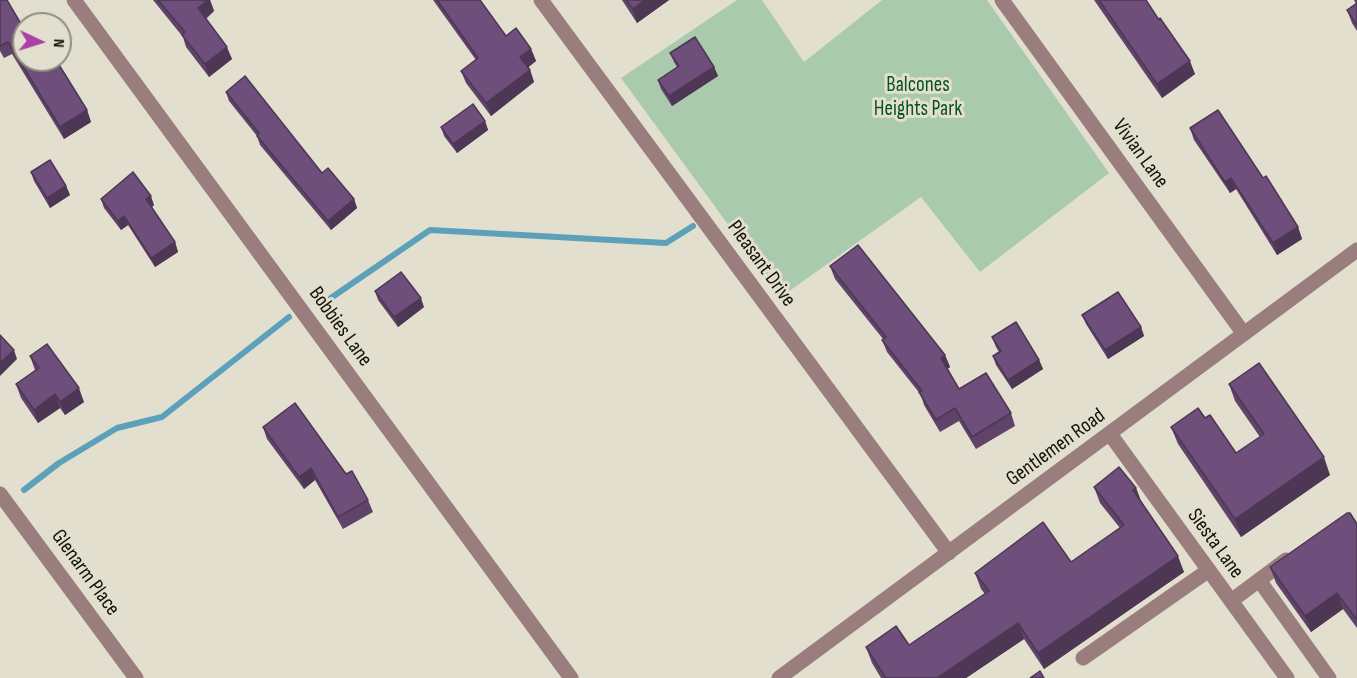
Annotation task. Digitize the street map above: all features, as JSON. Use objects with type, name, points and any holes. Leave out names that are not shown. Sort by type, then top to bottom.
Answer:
[{"type":"street","name":"Bobbies Lane","points":[[74,0],[571,678]]},
{"type":"street","name":"Pleasant Drive","points":[[540,0],[949,553]]},
{"type":"street","name":"Vivian Lane","points":[[1002,0],[1244,334]]},
{"type":"street","name":"Gentlemen Road","points":[[785,676],[1357,250]]},
{"type":"street","name":"Siesta Lane","points":[[1110,434],[1287,678]]},
{"type":"street","name":"Glenarm Place","points":[[0,494],[136,678]]},
{"type":"street","points":[[1231,601],[1301,549]]},
{"type":"street","points":[[1083,658],[1209,570]]},
{"type":"street","points":[[1258,580],[1329,678]]},
{"type":"green space","name":"Balcones Heights Park","points":[[737,0],[762,0],[804,62],[882,0],[987,0],[1109,173],[980,272],[921,197],[781,297],[621,78]]},
{"type":"building","points":[[0,0],[7,0],[14,12],[12,12],[12,49],[8,42],[0,46]]},
{"type":"building","points":[[158,0],[208,0],[198,8],[227,47],[205,64],[182,35],[185,32]]},
{"type":"building","points":[[437,0],[480,0],[506,36],[516,28],[531,49],[520,57],[530,70],[486,103],[461,71],[478,58]]},
{"type":"building","points":[[626,0],[645,0],[633,9]]},
{"type":"building","points":[[1099,0],[1146,0],[1190,61],[1157,84]]},
{"type":"building","points":[[1357,3],[1357,25],[1347,10]]},
{"type":"building","points":[[695,37],[714,67],[669,96],[658,80],[679,66],[670,53]]},
{"type":"building","points":[[26,72],[63,72],[87,110],[60,127]]},
{"type":"building","points":[[245,76],[322,173],[328,168],[354,199],[328,221],[257,136],[259,133],[226,92]]},
{"type":"building","points":[[473,104],[485,121],[453,144],[441,127]]},
{"type":"building","points":[[1218,110],[1263,178],[1266,176],[1298,227],[1273,243],[1231,178],[1225,182],[1190,128]]},
{"type":"building","points":[[50,160],[66,186],[47,198],[31,172]]},
{"type":"building","points":[[133,172],[151,196],[146,199],[175,242],[151,258],[124,216],[118,221],[101,199]]},
{"type":"building","points":[[858,245],[945,355],[941,358],[959,389],[986,373],[1011,413],[972,437],[955,408],[936,420],[919,392],[922,391],[882,340],[886,337],[830,266]]},
{"type":"building","points":[[401,272],[421,298],[394,317],[375,291]]},
{"type":"building","points":[[1118,292],[1141,327],[1105,350],[1082,315]]},
{"type":"building","points":[[1016,322],[1039,360],[1008,380],[993,356],[1001,351],[992,337]]},
{"type":"building","points":[[0,335],[14,350],[0,363]]},
{"type":"building","points":[[47,344],[79,388],[60,402],[55,394],[34,410],[16,384],[39,368],[30,356]]},
{"type":"building","points":[[1259,363],[1324,457],[1235,519],[1171,427],[1198,408],[1205,418],[1210,415],[1236,453],[1264,434],[1229,384]]},
{"type":"building","points":[[295,403],[346,474],[352,471],[368,500],[338,517],[311,468],[299,477],[263,427]]},
{"type":"building","points":[[1119,467],[1136,488],[1133,490],[1178,556],[1038,653],[1018,623],[937,678],[886,678],[866,647],[896,626],[909,645],[989,591],[975,573],[1043,522],[1071,562],[1124,525],[1094,487]]},
{"type":"building","points":[[1350,513],[1357,524],[1357,620],[1337,593],[1305,616],[1270,567]]},
{"type":"building","points":[[1040,671],[1044,678],[1030,678]]},
{"type":"waterway","points":[[325,302],[430,230],[666,243],[693,226]]},
{"type":"waterway","points":[[24,490],[59,463],[117,428],[162,417],[289,317]]}]
